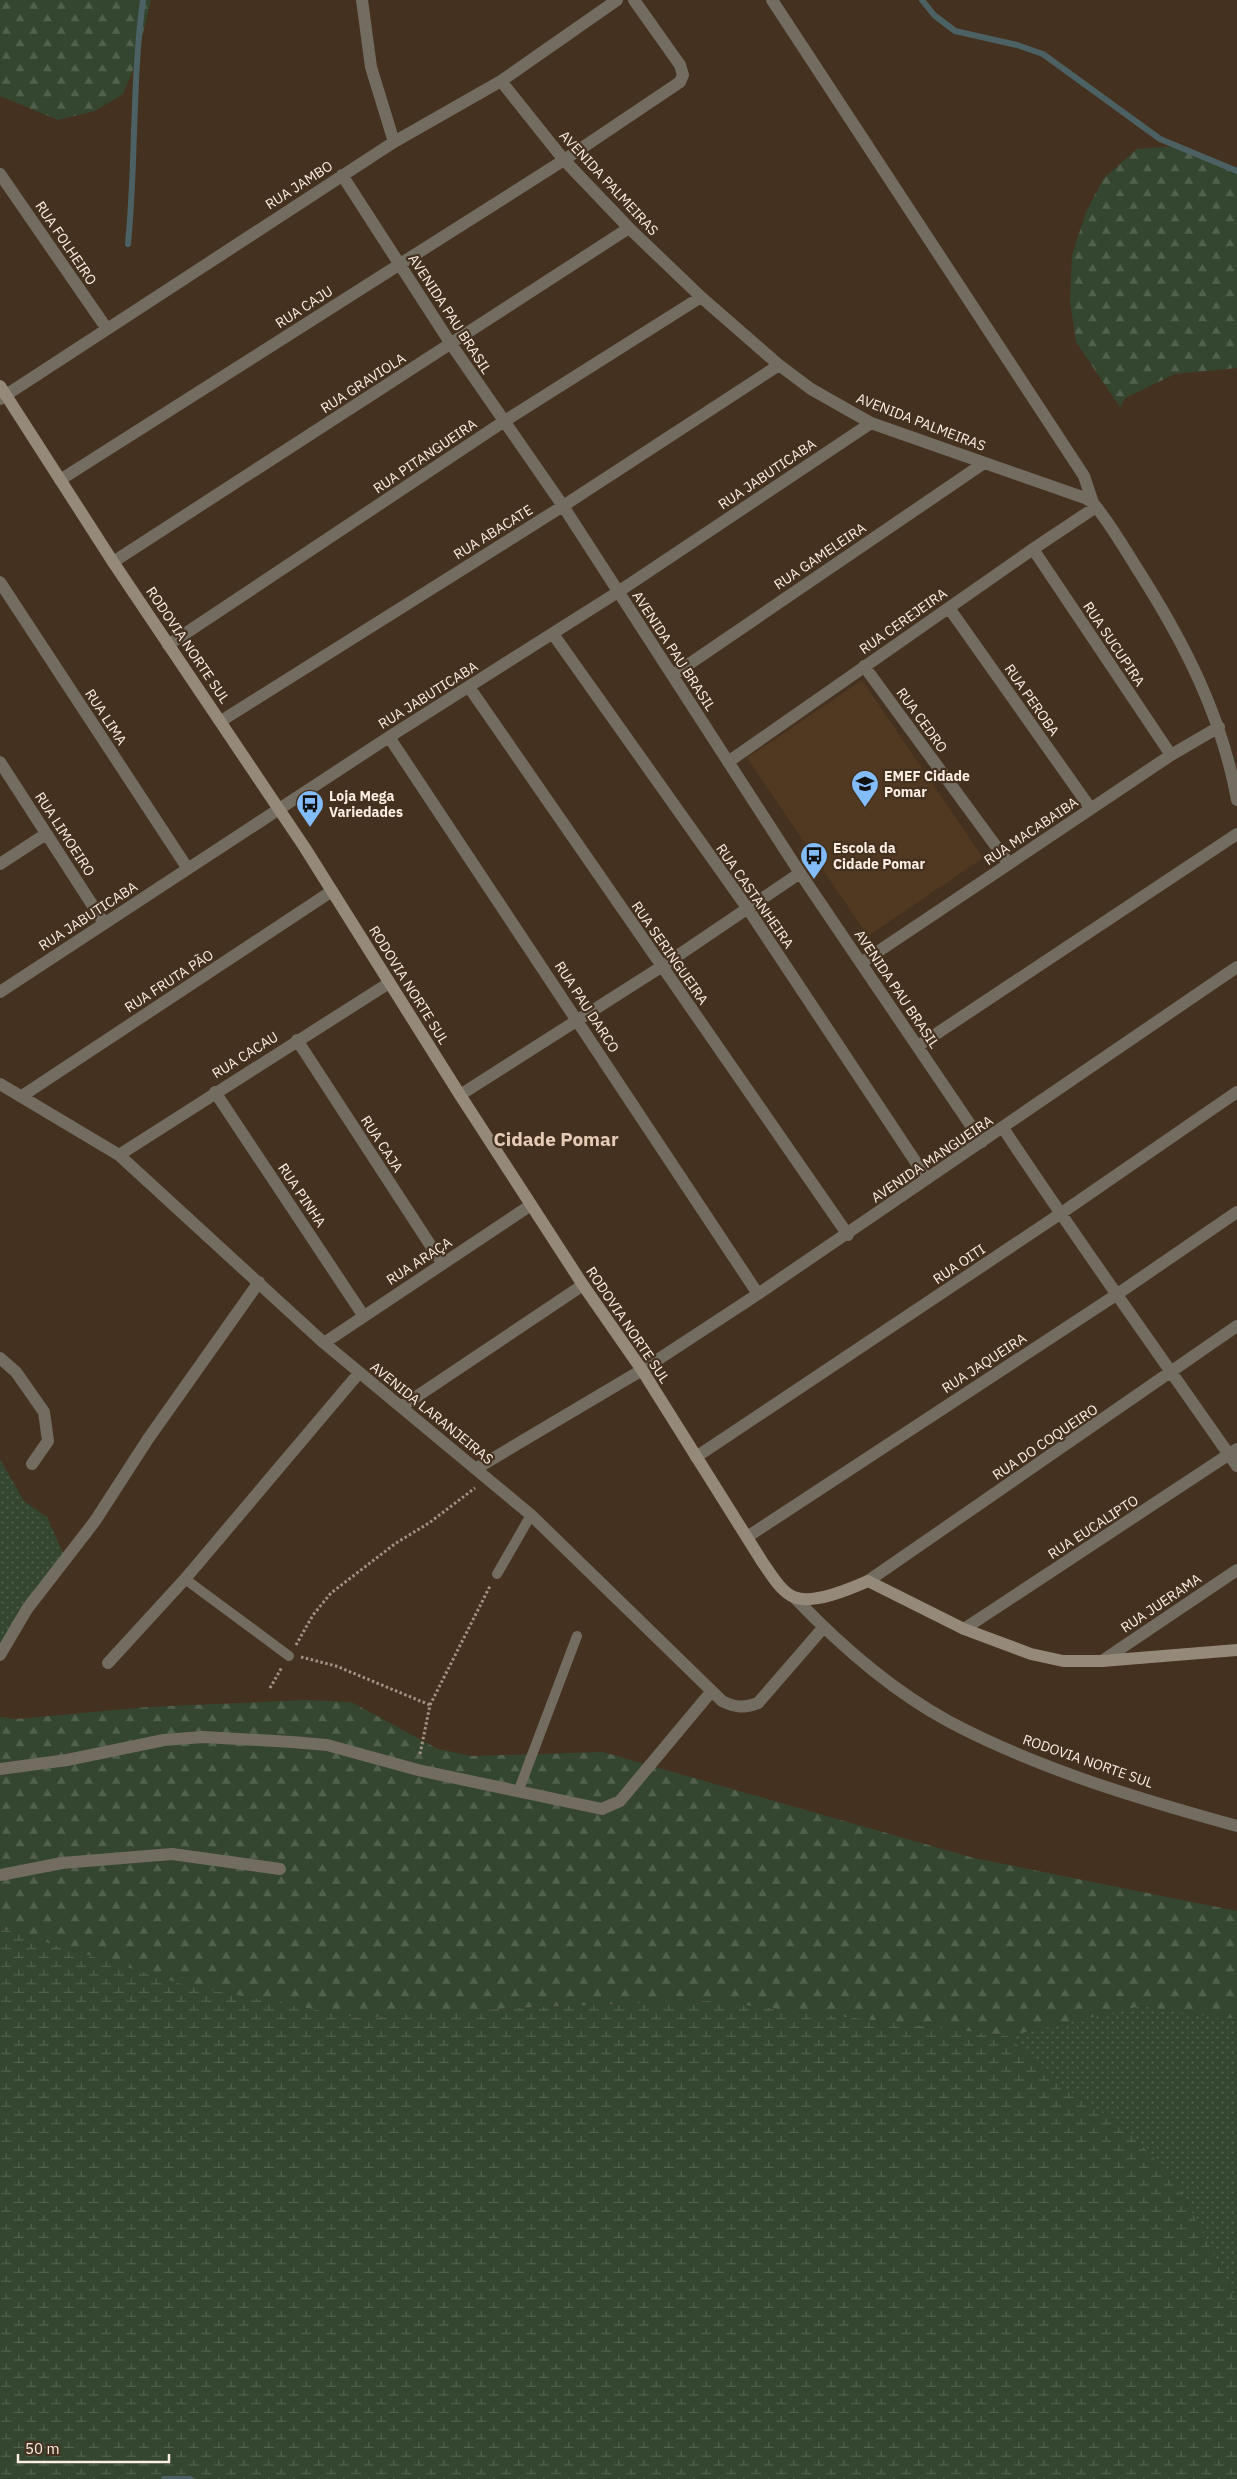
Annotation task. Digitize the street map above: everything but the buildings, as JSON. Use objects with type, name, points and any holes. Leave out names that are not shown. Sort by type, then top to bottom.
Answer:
[{"type":"street","points":[[362,0],[372,67],[394,142]]},
{"type":"street","name":"RUA JAMBO","points":[[2,394],[106,329],[394,142],[501,81],[617,0]]},
{"type":"street","name":"RUA CAJU","points":[[60,480],[564,160],[682,79],[680,65],[634,0]]},
{"type":"street","points":[[772,0],[1084,476],[1095,505],[1164,611],[1198,674],[1219,726],[1237,800]]},
{"type":"street","name":"AVENIDA PALMEIRAS","points":[[501,81],[564,160],[629,228],[701,297],[778,365],[811,389],[871,423],[1085,498],[1095,505]]},
{"type":"street","name":"RUA FOLHEIRO","points":[[0,174],[106,329]]},
{"type":"street","name":"AVENIDA PAU BRASIL","points":[[342,176],[503,422],[563,506],[800,873],[982,1142]]},
{"type":"street","name":"RUA GRAVIOLA","points":[[113,562],[629,228]]},
{"type":"street","name":"RUA PITANGUEIRA","points":[[168,645],[503,422],[701,297]]},
{"type":"street","name":"RUA ABACATE","points":[[221,721],[563,506],[778,365]]},
{"type":"street","name":"RODOVIA NORTE SUL","points":[[2,394],[168,645],[280,809],[460,1095],[583,1285],[642,1370],[746,1537],[772,1575],[823,1628],[899,1688],[948,1720],[1037,1761],[1237,1826]]},
{"type":"street","name":"RUA JABUTICABA","points":[[0,992],[389,737],[618,592],[871,423]]},
{"type":"street","name":"RUA GAMELEIRA","points":[[673,675],[984,463]]},
{"type":"street","name":"RUA CEREJEIRA","points":[[728,762],[1095,505]]},
{"type":"street","name":"RUA SUCUPIRA","points":[[1033,549],[1171,756]]},
{"type":"street","name":"RUA LIMA","points":[[0,582],[188,869]]},
{"type":"street","name":"RUA PEROBA","points":[[949,608],[1091,809]]},
{"type":"street","name":"RUA CASTANHEIRA","points":[[553,634],[748,909],[927,1179]]},
{"type":"street","name":"RUA CEDRO","points":[[864,666],[1009,864]]},
{"type":"street","name":"RUA SERINGUEIRA","points":[[469,687],[661,967],[848,1234]]},
{"type":"street","name":"RUA MACABAIBA","points":[[861,962],[1219,726]]},
{"type":"street","name":"RUA PAU DARCO","points":[[389,737],[758,1294]]},
{"type":"street","name":"RUA LIMOEIRO","points":[[0,762],[104,923]]},
{"type":"street","points":[[0,864],[46,834]]},
{"type":"street","points":[[918,1046],[1237,834]]},
{"type":"street","points":[[460,1095],[661,967],[800,873]]},
{"type":"street","name":"RUA FRUTA PÃO","points":[[22,1096],[332,891]]},
{"type":"street","name":"AVENIDA MANGUEIRA","points":[[477,1468],[642,1370],[758,1294],[1004,1128],[1237,967]]},
{"type":"street","name":"RUA CACAU","points":[[119,1155],[215,1092],[389,983]]},
{"type":"street","name":"RUA CAJA","points":[[297,1040],[442,1263]]},
{"type":"street","name":"AVENIDA LARANJEIRAS","points":[[0,1084],[119,1155],[358,1373],[477,1468],[531,1515],[711,1692],[733,1706],[746,1708],[758,1703],[823,1628]]},
{"type":"street","name":"RUA PINHA","points":[[215,1092],[363,1315]]},
{"type":"street","name":"RUA OITI","points":[[696,1458],[1060,1214],[1237,1092]]},
{"type":"street","points":[[1004,1128],[1116,1295],[1233,1452],[1237,1466]]},
{"type":"street","name":"RUA ARAÇA","points":[[324,1343],[363,1315],[531,1205]]},
{"type":"street","name":"RUA JAQUEIRA","points":[[746,1537],[1116,1295],[1237,1212]]},
{"type":"street","points":[[0,1655],[27,1609],[94,1520],[258,1282]]},
{"type":"street","points":[[401,1407],[583,1285]]},
{"type":"street","name":"RUA DO COQUEIRO","points":[[868,1581],[1237,1326]]},
{"type":"street","points":[[0,1358],[16,1372],[44,1412],[48,1441],[32,1464]]},
{"type":"street","points":[[108,1663],[185,1579],[358,1373]]},
{"type":"street","name":"RUA EUCALIPTO","points":[[964,1629],[1233,1452]]},
{"type":"street","name":"RUA JUERAMA","points":[[1102,1661],[1237,1570]]},
{"type":"street","points":[[795,1598],[825,1596],[868,1581],[964,1629],[1046,1658],[1063,1661],[1102,1661],[1237,1650]]},
{"type":"street","points":[[0,1769],[67,1760],[164,1740],[203,1737],[327,1745],[418,1770],[602,1809],[614,1805],[711,1692]]},
{"type":"street","points":[[0,1875],[62,1863],[172,1854],[280,1869]]},
{"type":"lane","points":[[497,1574],[531,1515]]},
{"type":"lane","points":[[185,1579],[289,1656]]},
{"type":"lane","points":[[518,1792],[577,1636]]},
{"type":"path","points":[[270,1688],[313,1615],[331,1593],[396,1543],[430,1523],[472,1492],[477,1482],[477,1468]]},
{"type":"path","points":[[418,1770],[430,1704],[497,1574]]},
{"type":"path","points":[[289,1656],[314,1659],[336,1666],[430,1704]]},
{"type":"shaded area","name":"EMEF Cidade Pomar","points":[[862,680],[983,858],[868,936],[747,758]]},
{"type":"green space","points":[[0,0],[151,0],[136,62],[123,94],[95,111],[58,120],[0,96]]},
{"type":"green space","points":[[1177,146],[1237,173],[1237,368],[1175,374],[1125,398],[1120,407],[1076,342],[1070,301],[1072,255],[1086,212],[1104,178],[1137,149]]},
{"type":"green space","points":[[0,1459],[24,1501],[47,1517],[64,1555],[0,1656]]},
{"type":"green space","points":[[305,1700],[351,1702],[438,1749],[472,1756],[603,1752],[974,1858],[1237,1911],[1237,2018],[1219,2018],[1141,2006],[1008,2036],[709,2001],[515,2008],[360,2018],[188,1986],[0,1928],[0,1717],[16,1719],[147,1707]]},
{"type":"green space","points":[[0,1928],[188,1986],[360,2018],[515,2008],[709,2001],[1008,2036],[1056,2082],[1124,2127],[1175,2180],[1215,2256],[1237,2303],[1237,2479],[0,2479]]},
{"type":"green space","points":[[1141,2006],[1219,2018],[1237,2018],[1237,2303],[1215,2256],[1124,2127],[1056,2082],[1008,2036]]},
{"type":"waterway","points":[[128,244],[137,61],[143,0]]},
{"type":"waterway","points":[[922,0],[934,15],[955,31],[1017,45],[1043,54],[1160,139],[1237,171]]},
{"type":"waterway","points":[[164,2479],[190,2479]]},
{"type":"place","name":"EMEF Cidade Pomar","points":[[865,808]]},
{"type":"place","name":"Loja Mega Variedades","points":[[310,828]]},
{"type":"place","name":"Escola da Cidade Pomar","points":[[814,880]]},
{"type":"district","name":"Cidade Pomar","points":[[556,1139]]}]
